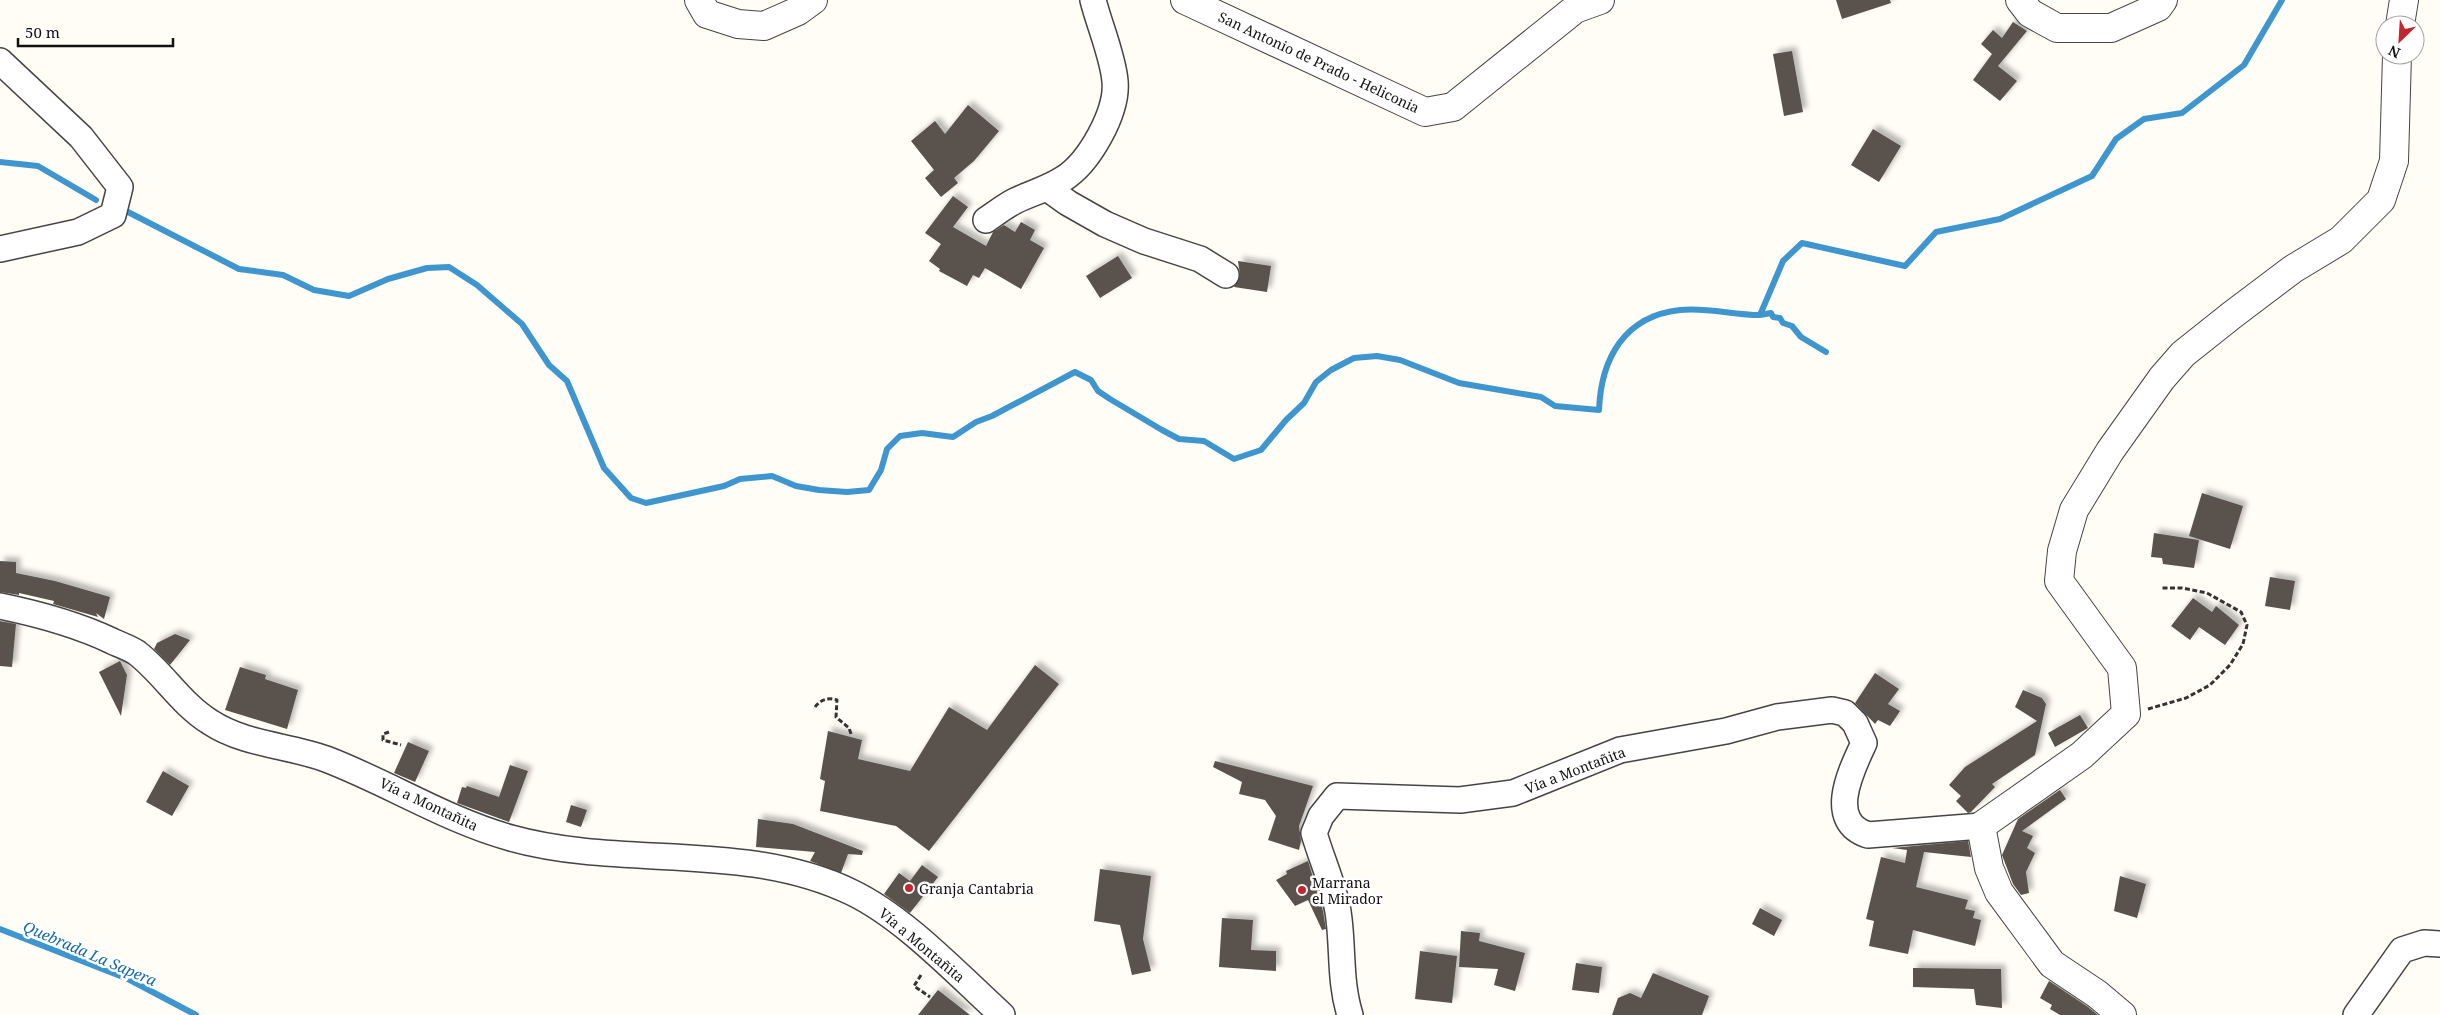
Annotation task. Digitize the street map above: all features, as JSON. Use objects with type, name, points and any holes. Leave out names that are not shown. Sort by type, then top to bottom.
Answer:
[{"type":"street","points":[[699,0],[707,14],[738,24],[764,26],[798,11],[814,0]]},
{"type":"street","points":[[986,220],[1014,201],[1048,188],[1065,178],[1082,163],[1096,142],[1114,102],[1115,81],[1093,0]]},
{"type":"street","name":"San Antonio de Prado - Heliconia","points":[[1185,0],[1425,112],[1453,107],[1575,9],[1600,0]]},
{"type":"street","points":[[2020,0],[2030,13],[2057,28],[2111,28],[2158,7],[2163,0]]},
{"type":"street","points":[[2402,15],[2404,0]]},
{"type":"street","points":[[0,61],[81,137],[120,187],[113,215],[78,232],[0,249]]},
{"type":"street","points":[[2122,1015],[2097,994],[2052,964],[1999,892],[1989,868],[1982,826],[2082,755],[2126,714],[2122,668],[2059,581],[2062,551],[2074,510],[2115,444],[2162,378],[2183,354],[2293,269],[2341,240],[2381,200],[2394,162],[2397,65]]},
{"type":"street","points":[[1048,188],[1068,203],[1105,224],[1144,241],[1200,259],[1226,275]]},
{"type":"street","name":"Vía a Montañita","points":[[0,606],[46,616],[94,633],[136,652],[187,704],[210,722],[237,735],[274,747],[322,758],[366,775],[460,822],[552,849],[614,855],[721,860],[797,872],[851,892],[890,915],[1002,1015]]},
{"type":"street","name":"Vía a Montañita","points":[[1350,1015],[1344,994],[1339,918],[1335,899],[1314,833],[1321,816],[1337,796],[1460,800],[1513,793],[1620,750],[1726,731],[1777,717],[1832,710],[1845,714],[1855,723],[1864,743],[1848,779],[1844,798],[1846,815],[1855,829],[1868,835],[1982,826]]},
{"type":"street","points":[[2356,1015],[2402,950],[2424,943],[2440,944]]},
{"type":"path","points":[[2126,714],[2186,698],[2210,685],[2230,665],[2243,644],[2247,625],[2241,612],[2207,592],[2182,588],[2161,588]]},
{"type":"path","points":[[815,707],[818,703],[828,699],[836,700],[836,717],[852,734]]},
{"type":"path","points":[[390,732],[384,734],[384,740],[401,745]]},
{"type":"path","points":[[921,976],[914,986],[930,997]]},
{"type":"building","points":[[1836,0],[1890,0],[1891,3],[1842,19]]},
{"type":"building","points":[[2013,22],[2027,31],[1998,66],[2017,81],[2000,101],[1973,80],[1992,54],[1981,44],[1993,30],[2002,38]]},
{"type":"building","points":[[1792,51],[1803,112],[1784,116],[1773,54]]},
{"type":"building","points":[[968,105],[999,131],[974,161],[954,178],[958,183],[941,197],[925,178],[934,170],[911,141],[935,121],[945,134]]},
{"type":"building","points":[[1873,129],[1901,146],[1879,182],[1851,165]]},
{"type":"building","points":[[953,196],[968,207],[953,227],[986,246],[993,232],[1004,225],[1015,232],[1021,222],[1035,230],[1030,240],[1044,248],[1021,289],[985,268],[979,278],[973,275],[967,286],[939,271],[940,269],[929,261],[941,244],[925,233]]},
{"type":"building","points":[[1118,256],[1132,278],[1100,298],[1086,276]]},
{"type":"building","points":[[1238,261],[1271,266],[1267,292],[1234,287],[1240,276]]},
{"type":"building","points":[[2202,493],[2243,506],[2230,549],[2189,536]]},
{"type":"building","points":[[2154,533],[2199,540],[2194,568],[2163,564],[2162,558],[2151,557]]},
{"type":"building","points":[[0,561],[16,562],[16,573],[55,581],[110,597],[104,619],[96,613],[98,617],[53,604],[54,601],[19,593],[19,595],[0,592]]},
{"type":"building","points":[[2270,577],[2295,581],[2290,610],[2265,606]]},
{"type":"building","points":[[2193,598],[2212,612],[2216,606],[2239,625],[2225,645],[2199,627],[2190,640],[2171,626]]},
{"type":"building","points":[[0,621],[16,624],[12,667],[0,666]]},
{"type":"building","points":[[175,634],[190,640],[170,665],[154,649],[157,643]]},
{"type":"building","points":[[120,661],[127,675],[121,716],[99,672]]},
{"type":"building","points":[[1035,665],[1059,684],[929,851],[896,826],[820,811],[825,781],[820,779],[828,731],[862,740],[858,759],[910,771],[949,707],[987,730]]},
{"type":"building","points":[[240,667],[266,675],[265,679],[298,690],[287,729],[225,710]]},
{"type":"building","points":[[1875,673],[1899,689],[1888,704],[1900,711],[1890,726],[1878,720],[1875,724],[1855,703]]},
{"type":"building","points":[[2023,690],[2042,698],[2046,704],[2035,755],[1992,784],[1995,787],[1968,813],[1956,801],[1961,796],[1949,785],[1965,767],[2037,721],[2015,707]]},
{"type":"building","points":[[2080,715],[2088,728],[2055,747],[2048,733]]},
{"type":"building","points":[[408,742],[429,751],[415,782],[394,773]]},
{"type":"building","points":[[1215,761],[1313,786],[1299,826],[1301,841],[1299,850],[1268,840],[1276,816],[1265,800],[1239,794],[1242,782],[1213,767]]},
{"type":"building","points":[[510,765],[528,771],[509,822],[457,803],[462,787],[466,788],[467,786],[499,797]]},
{"type":"building","points":[[163,771],[189,786],[172,816],[146,802]]},
{"type":"building","points":[[2060,790],[2066,799],[2022,831],[2033,836],[2027,848],[2035,853],[2026,872],[2029,893],[2021,895],[2013,884],[2002,855],[2018,819]]},
{"type":"building","points":[[571,805],[587,810],[581,827],[566,822]]},
{"type":"building","points":[[758,819],[793,824],[863,851],[862,855],[848,854],[841,873],[810,861],[815,852],[756,847]]},
{"type":"building","points":[[1968,841],[1971,857],[1924,852],[1916,887],[1968,900],[1965,909],[1975,911],[1973,918],[1981,920],[1975,946],[1913,930],[1908,954],[1869,946],[1874,921],[1866,919],[1881,857],[1905,863],[1907,850],[1892,848]]},
{"type":"building","name":"Marrana el Mirador","points":[[1308,861],[1323,911],[1326,929],[1322,930],[1308,900],[1295,906],[1276,880],[1287,874],[1286,871]]},
{"type":"building","name":"Granja Cantabria","points":[[922,865],[938,877],[910,913],[884,894],[899,873],[910,881]]},
{"type":"building","points":[[1100,869],[1151,876],[1143,939],[1151,971],[1132,975],[1120,925],[1094,921]]},
{"type":"building","points":[[2120,876],[2146,884],[2137,918],[2114,911]]},
{"type":"building","points":[[1760,908],[1782,920],[1774,936],[1752,924]]},
{"type":"building","points":[[1222,918],[1253,920],[1251,950],[1276,951],[1276,971],[1219,967]]},
{"type":"building","points":[[1461,931],[1480,933],[1479,941],[1525,953],[1515,991],[1494,985],[1498,969],[1459,967]]},
{"type":"building","points":[[1420,951],[1457,956],[1452,1003],[1415,999]]},
{"type":"building","points":[[1576,963],[1602,967],[1599,993],[1572,990]]},
{"type":"building","points":[[1913,968],[2001,969],[2002,1008],[1976,1005],[1974,989],[1913,987]]},
{"type":"building","points":[[1653,973],[1709,996],[1702,1015],[1612,1015],[1618,998],[1630,993],[1641,998]]},
{"type":"building","points":[[2049,981],[2098,1015],[2060,1015],[2050,1009],[2052,1005],[2040,998]]},
{"type":"building","points":[[938,990],[970,1015],[918,1015]]},
{"type":"waterway","points":[[128,212],[239,269],[283,275],[314,290],[349,296],[388,279],[427,268],[449,267],[477,285],[522,324],[549,365],[567,381],[604,468],[631,498],[646,503],[724,486],[740,479],[772,476],[796,486],[819,490],[847,492],[869,490],[881,470],[887,449],[900,436],[922,433],[953,437],[976,422],[992,416],[1075,372],[1091,380],[1098,391],[1162,430],[1179,439],[1204,441],[1234,459],[1261,450],[1286,420],[1304,403],[1316,382],[1331,370],[1354,358],[1377,356],[1400,360],[1459,383],[1541,397],[1555,406],[1599,410],[1601,391],[1611,358],[1619,343],[1630,331],[1644,321],[1661,314],[1690,309],[1760,315],[1783,261],[1802,243],[1905,266],[1936,232],[2000,219],[2092,176],[2116,139],[2144,119],[2182,113],[2244,65],[2282,0]]},
{"type":"waterway","points":[[0,162],[38,166],[96,200]]},
{"type":"waterway","points":[[1760,315],[1771,313],[1773,317],[1780,318],[1783,323],[1792,326],[1801,337],[1826,352]]},
{"type":"waterway","name":"Quebrada La Sapera","points":[[0,929],[128,979],[196,1015]]},
{"type":"place","name":"Granja Cantabria","points":[[909,888]]},
{"type":"place","name":"Marrana el Mirador","points":[[1302,890]]}]
